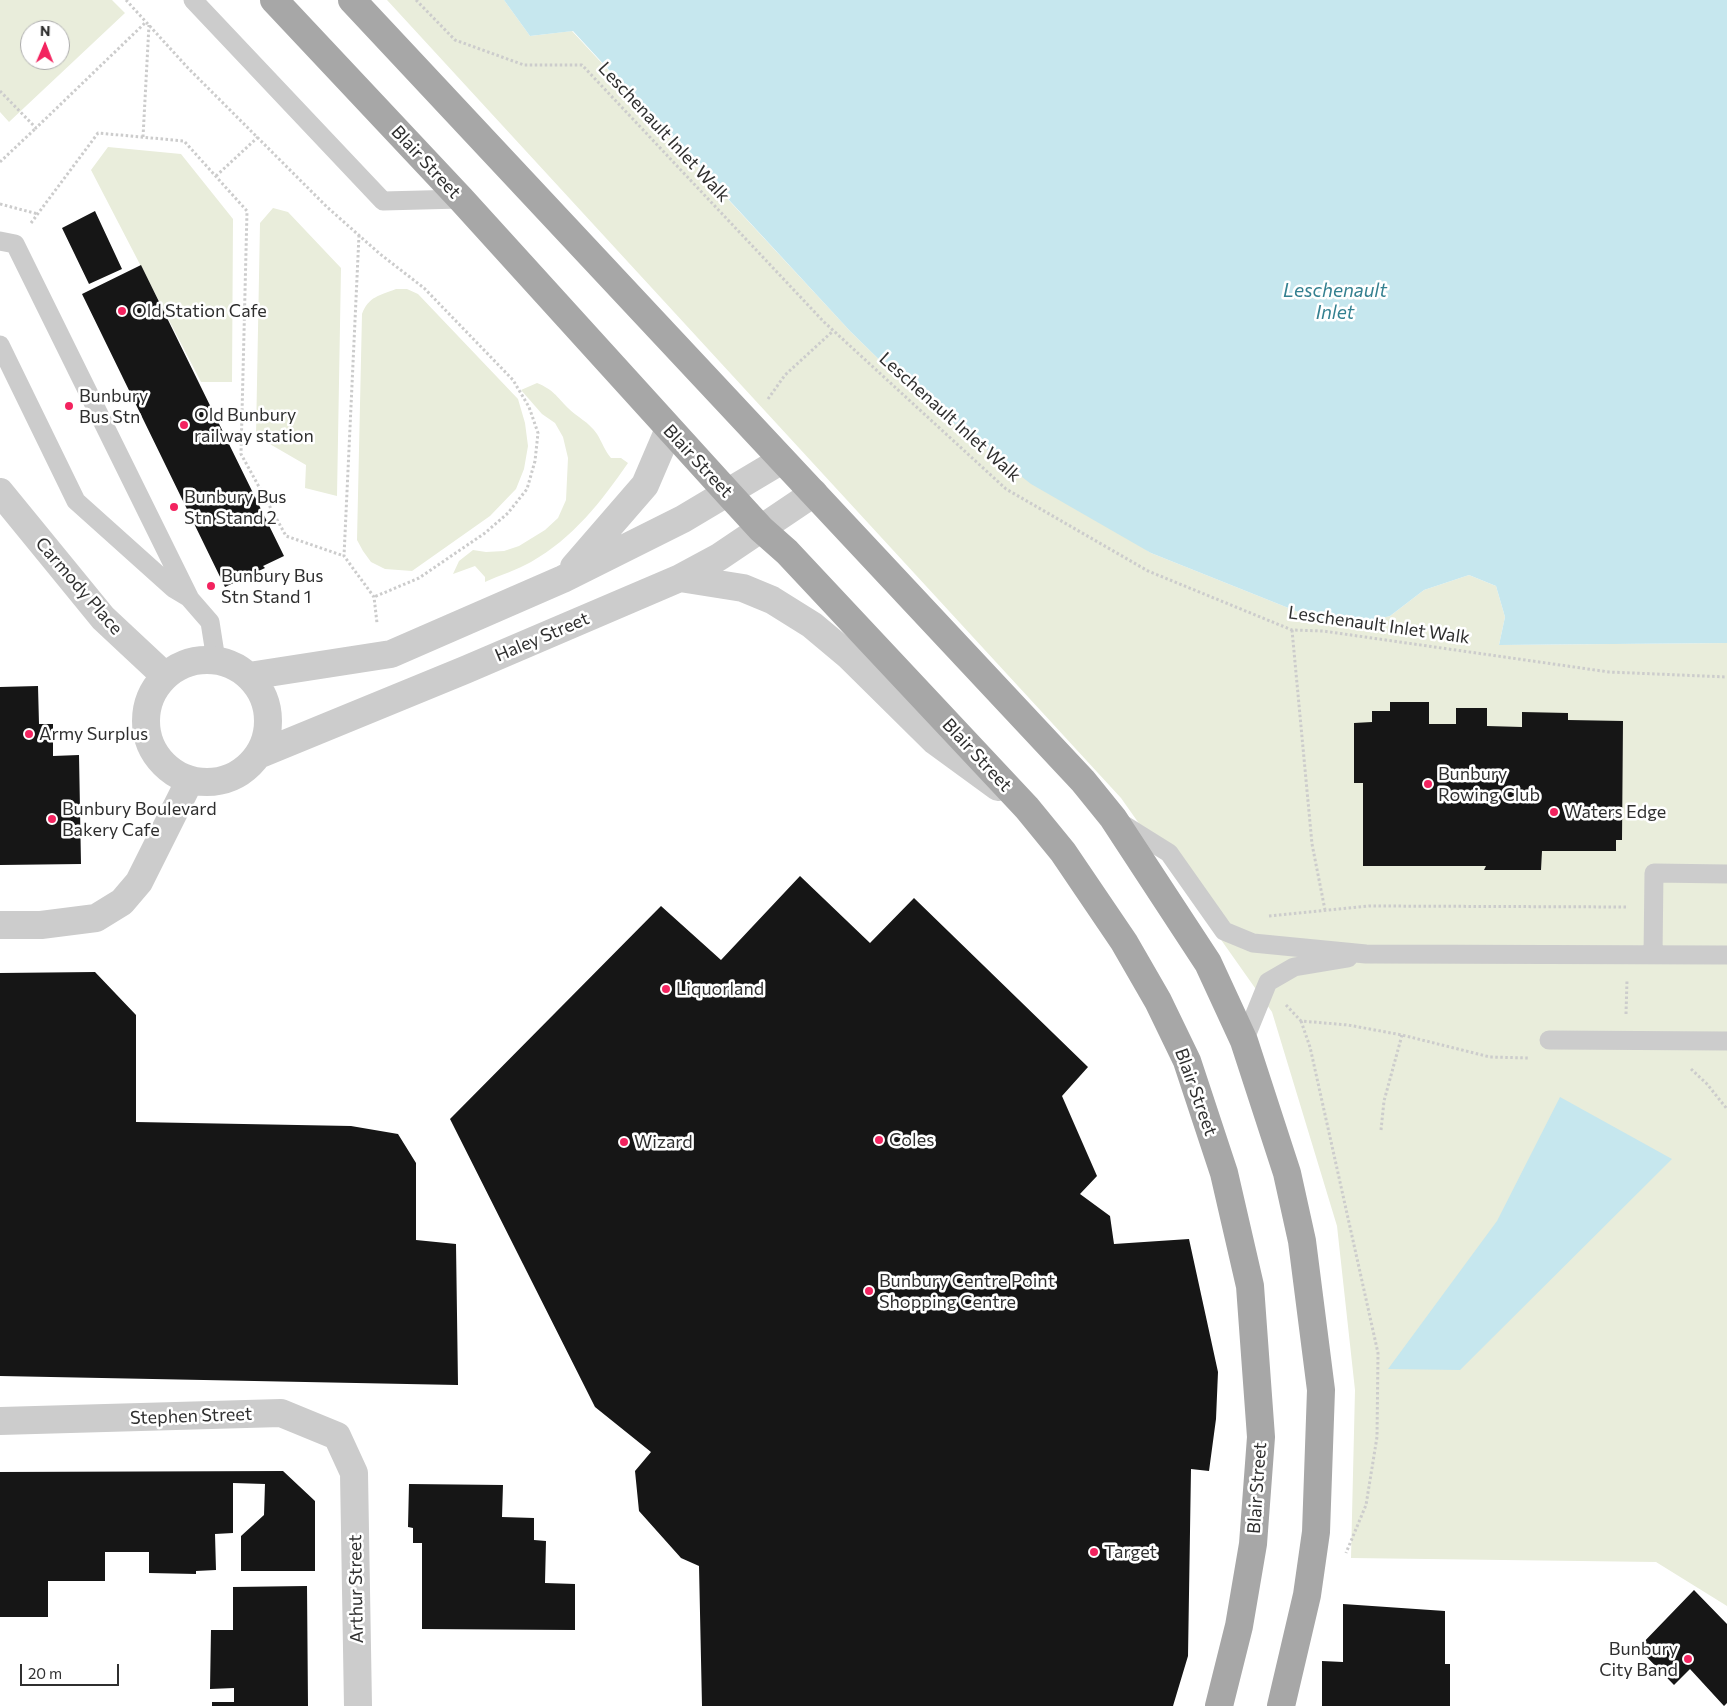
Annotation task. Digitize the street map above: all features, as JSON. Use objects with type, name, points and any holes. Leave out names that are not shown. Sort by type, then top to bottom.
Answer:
[{"type":"main road","name":"Blair Street","points":[[274,0],[461,199],[761,529],[787,552],[1027,808],[1063,852],[1124,942],[1158,1001],[1187,1061],[1224,1173],[1250,1286],[1261,1437],[1254,1534],[1240,1626],[1219,1706]]},
{"type":"main road","points":[[352,0],[1083,780],[1113,818],[1208,963],[1244,1041],[1288,1173],[1300,1231],[1321,1390],[1316,1532],[1307,1594],[1281,1706]]},
{"type":"street","points":[[563,579],[645,486],[669,429]]},
{"type":"street","points":[[249,676],[391,654],[563,579],[682,519],[782,460]]},
{"type":"street","name":"Carmody Place","points":[[0,492],[103,618],[164,676]]},
{"type":"street","name":"Haley Street","points":[[258,755],[465,670],[680,578],[719,557],[814,493]]},
{"type":"street","points":[[680,578],[743,588],[772,600],[812,625],[848,656],[935,741],[1027,808]]},
{"type":"street","points":[[197,660],[216,660],[234,665],[249,676],[260,689],[266,705],[269,722],[266,739],[258,755],[245,769],[229,779],[210,782],[190,780],[171,771],[155,756],[146,736],[145,714],[151,693],[164,676],[179,665],[197,660]]},
{"type":"street","points":[[0,925],[41,925],[96,918],[122,902],[139,882],[190,780]]},
{"type":"street","name":"Stephen Street","points":[[0,1421],[281,1413],[337,1436],[354,1473]]},
{"type":"street","name":"Arthur Street","points":[[354,1473],[358,1706]]},
{"type":"lane","points":[[192,0],[383,201],[461,199]]},
{"type":"lane","points":[[7,243],[190,599],[210,622],[216,660]]},
{"type":"lane","points":[[0,345],[76,501],[173,588],[190,599]]},
{"type":"lane","points":[[1113,818],[1168,853],[1224,931],[1253,943],[1366,954],[1727,955]]},
{"type":"lane","points":[[1653,955],[1654,873],[1727,874]]},
{"type":"lane","points":[[1244,1041],[1268,982],[1294,967],[1366,954]]},
{"type":"lane","points":[[1549,1040],[1727,1041]]},
{"type":"path","points":[[126,0],[188,68],[327,207],[380,254],[424,288],[513,380],[529,407],[538,432],[536,461],[527,490],[508,513],[485,533],[420,578],[374,597]]},
{"type":"path","name":"Leschenault Inlet Walk","points":[[416,0],[455,40],[524,65],[582,65],[824,322],[1006,489],[1148,571],[1292,630],[1323,631],[1609,672],[1727,677]]},
{"type":"path","points":[[0,162],[147,23]]},
{"type":"path","points":[[143,137],[147,23]]},
{"type":"path","points":[[0,91],[36,128]]},
{"type":"path","points":[[7,243],[38,214],[98,133],[184,140],[247,211],[241,454],[286,536],[344,556],[374,597],[377,623]]},
{"type":"path","points":[[216,176],[258,138]]},
{"type":"path","points":[[0,204],[38,214]]},
{"type":"path","points":[[344,556],[358,235]]},
{"type":"path","points":[[1292,630],[1312,844],[1325,910]]},
{"type":"path","points":[[1381,1130],[1384,1101],[1402,1034],[1490,1057],[1529,1058]]},
{"type":"path","points":[[1686,1067],[1693,1069],[1727,1109]]},
{"type":"green space","points":[[0,0],[112,0],[125,13],[70,65],[70,20],[20,20],[20,70],[64,70],[9,122],[0,112]]},
{"type":"green space","points":[[387,0],[504,0],[530,36],[572,31],[850,331],[904,384],[1151,553],[1311,617],[1353,625],[1390,616],[1424,590],[1469,575],[1496,586],[1505,617],[1499,645],[1727,643],[1727,1606],[1656,1562],[1351,1558],[1355,1390],[1337,1226],[1272,1012],[1121,798]]},
{"type":"green space","points":[[108,147],[181,154],[233,219],[232,382],[201,382],[91,170]]},
{"type":"green space","points":[[273,208],[288,212],[341,268],[337,496],[305,488],[306,465],[256,436],[260,223]]},
{"type":"green space","points":[[396,289],[407,289],[418,294],[518,399],[525,423],[528,446],[524,469],[516,489],[490,516],[412,571],[385,569],[371,562],[357,540],[362,314],[371,300]]},
{"type":"green space","points":[[537,383],[551,391],[590,426],[611,458],[621,458],[628,463],[597,505],[573,530],[560,542],[526,565],[485,582],[485,577],[475,566],[453,574],[459,561],[473,550],[486,552],[504,551],[519,546],[545,530],[558,518],[566,500],[568,458],[563,437],[555,423],[542,414],[521,390]]},
{"type":"water","name":"Leschenault Inlet","points":[[504,0],[1727,0],[1727,643],[1499,645],[1505,617],[1496,586],[1469,575],[1424,590],[1390,616],[1353,625],[1311,617],[1151,553],[1031,484],[904,384],[850,331],[573,31],[530,36]]},
{"type":"water","points":[[1560,1097],[1672,1159],[1460,1370],[1388,1369],[1497,1221]]},
{"type":"building","points":[[95,211],[122,269],[89,284],[62,228]]},
{"type":"building","name":"Old Bunbury railway station","points":[[141,265],[284,556],[263,566],[265,568],[225,587],[82,294]]},
{"type":"building","points":[[38,686],[39,724],[53,724],[53,756],[79,755],[81,864],[0,865],[0,687]]},
{"type":"building","points":[[1390,702],[1429,702],[1429,724],[1456,724],[1456,708],[1487,708],[1487,726],[1522,727],[1522,712],[1568,713],[1568,720],[1623,721],[1622,840],[1616,840],[1616,851],[1542,851],[1541,870],[1484,870],[1486,866],[1363,866],[1363,783],[1354,783],[1354,723],[1372,722],[1372,711],[1390,711]]},
{"type":"building","name":"Bunbury Centre Point Shopping Centre","points":[[800,876],[870,943],[914,898],[1088,1067],[1062,1096],[1097,1176],[1080,1194],[1110,1216],[1114,1244],[1189,1239],[1218,1372],[1216,1419],[1209,1471],[1191,1469],[1188,1656],[1173,1706],[702,1706],[699,1566],[681,1558],[639,1511],[635,1471],[651,1452],[595,1407],[450,1119],[661,906],[721,960]]},
{"type":"building","points":[[95,972],[136,1015],[136,1122],[351,1126],[398,1134],[416,1163],[416,1240],[456,1244],[458,1385],[0,1376],[0,973]]},
{"type":"building","points":[[283,1471],[315,1501],[315,1571],[241,1571],[241,1536],[264,1515],[265,1484],[233,1483],[233,1533],[215,1534],[216,1570],[196,1571],[196,1574],[149,1573],[149,1552],[105,1552],[105,1581],[48,1581],[48,1617],[0,1617],[0,1472]]},
{"type":"building","points":[[409,1484],[503,1485],[502,1517],[534,1518],[534,1540],[546,1541],[545,1583],[575,1584],[575,1630],[422,1629],[422,1543],[413,1543],[413,1528],[408,1527]]},
{"type":"building","points":[[307,1586],[308,1706],[212,1706],[212,1702],[234,1702],[234,1688],[210,1689],[211,1630],[233,1630],[233,1587]]},
{"type":"building","name":"Bunbury City Band","points":[[1694,1590],[1727,1624],[1727,1703],[1724,1706],[1690,1669],[1674,1685],[1638,1648]]},
{"type":"building","points":[[1343,1604],[1445,1611],[1445,1664],[1450,1664],[1450,1706],[1322,1706],[1322,1661],[1343,1662]]},
{"type":"place","name":"Old Station Cafe","points":[[122,311]]},
{"type":"place","name":"Bunbury Bus Stn","points":[[69,406]]},
{"type":"place","name":"Old Bunbury railway station","points":[[184,425]]},
{"type":"place","name":"Bunbury Bus Stn Stand 2","points":[[174,507]]},
{"type":"place","name":"Bunbury Bus Stn Stand 1","points":[[211,586]]},
{"type":"place","name":"Army Surplus","points":[[29,734]]},
{"type":"place","name":"Bunbury Rowing Club","points":[[1428,784]]},
{"type":"place","name":"Waters Edge","points":[[1554,812]]},
{"type":"place","name":"Bunbury Boulevard Bakery Cafe","points":[[52,819]]},
{"type":"place","name":"Liquorland","points":[[666,989]]},
{"type":"place","name":"Coles","points":[[879,1140]]},
{"type":"place","name":"Wizard","points":[[624,1142]]},
{"type":"place","name":"Bunbury Centre Point Shopping Centre","points":[[869,1291]]},
{"type":"place","name":"Target","points":[[1094,1552]]},
{"type":"place","name":"Bunbury City Band","points":[[1688,1659]]}]
